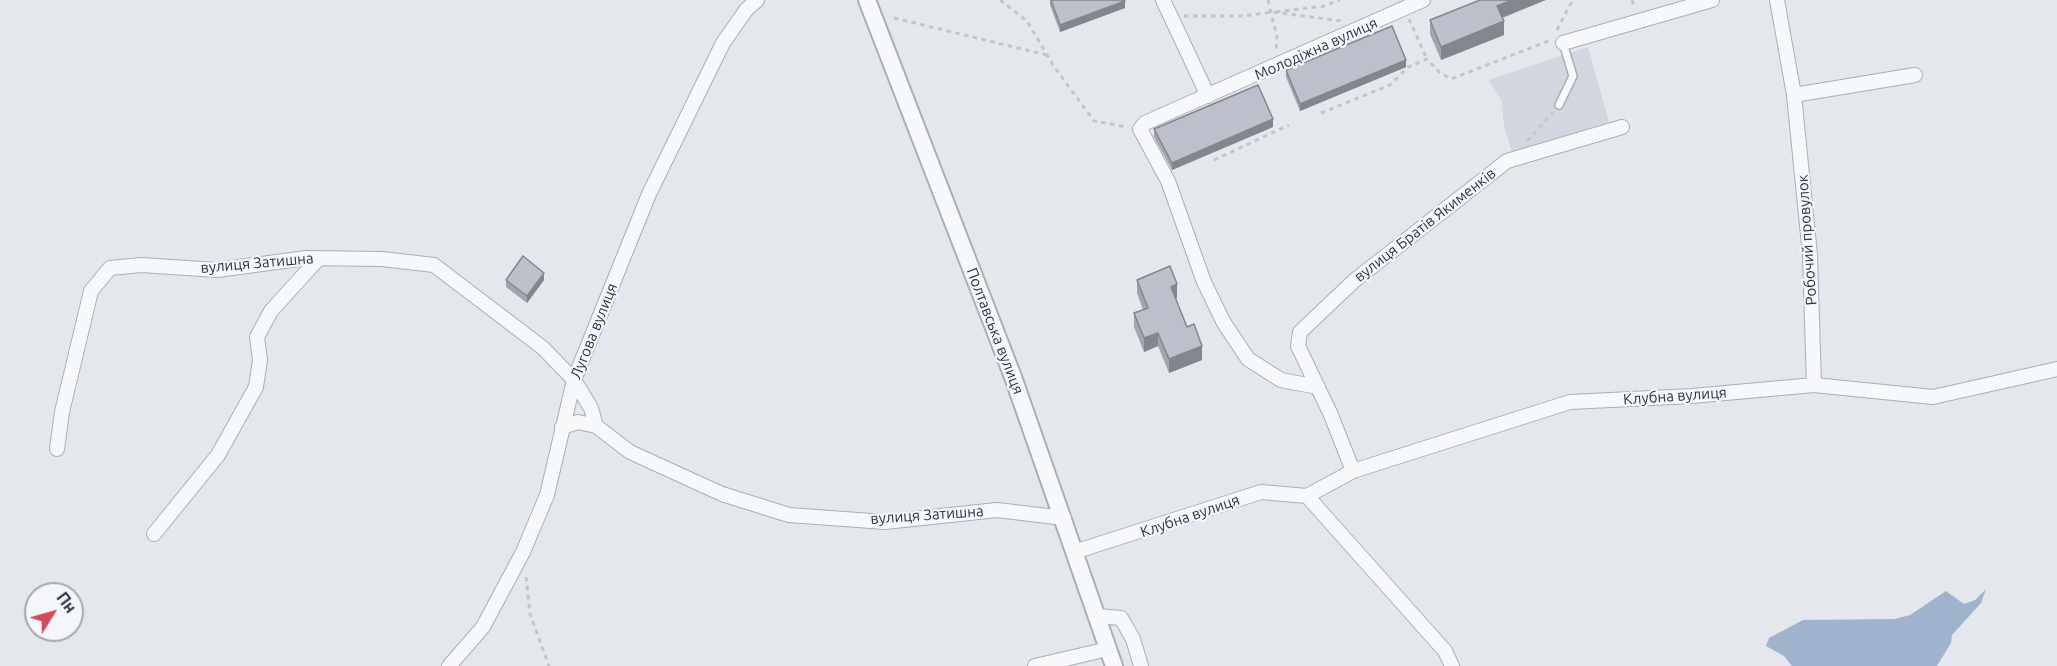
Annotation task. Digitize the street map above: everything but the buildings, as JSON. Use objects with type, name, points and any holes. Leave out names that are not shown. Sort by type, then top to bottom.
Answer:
[{"type":"street","name":"Лугова вулиця","points":[[449,666],[483,627],[523,552],[547,495],[574,380],[649,194],[723,44],[746,10],[757,0]]},
{"type":"street","name":"Полтавська вулиця","points":[[867,0],[1013,377],[1114,666]]},
{"type":"street","points":[[1163,0],[1208,96]]},
{"type":"street","name":"Молодіжна вулиця","points":[[1140,129],[1145,123],[1423,0]]},
{"type":"street","points":[[1563,43],[1712,0]]},
{"type":"street","name":"Робочий провулок","points":[[1777,0],[1794,95],[1810,255],[1814,385]]},
{"type":"street","points":[[1794,95],[1915,75]]},
{"type":"street","name":"вулиця Братів Якименків","points":[[1353,471],[1298,346],[1300,332],[1355,280],[1507,161],[1622,127]]},
{"type":"street","points":[[1140,129],[1168,182],[1204,282],[1224,323],[1248,359],[1281,380],[1318,387]]},
{"type":"street","name":"вулиця Затишна","points":[[57,449],[62,412],[91,291],[110,268],[141,265],[217,270],[319,258],[382,260],[434,266],[543,348],[574,380],[591,408],[596,426],[630,452],[712,490],[789,515],[885,522],[997,510],[1064,518]]},
{"type":"street","points":[[154,534],[218,455],[256,387],[260,360],[257,337],[271,311],[319,258]]},
{"type":"street","name":"Клубна вулиця","points":[[1074,552],[1261,492],[1306,495],[1353,471],[1570,402],[1692,396],[1814,385],[1932,397],[2057,369]]},
{"type":"street","points":[[562,427],[578,422],[596,426]]},
{"type":"street","points":[[1306,495],[1445,651],[1452,666]]},
{"type":"street","points":[[1097,616],[1121,618],[1133,639],[1141,666]]},
{"type":"street","points":[[1035,666],[1108,649]]},
{"type":"lane","points":[[1559,105],[1573,76],[1563,43]]},
{"type":"path","points":[[1000,0],[1027,21],[1094,121],[1140,129]]},
{"type":"path","points":[[1268,0],[1278,37],[1273,68]]},
{"type":"path","points":[[1171,16],[1243,16],[1324,6],[1340,0]]},
{"type":"path","points":[[1404,8],[1427,59],[1439,72],[1451,79],[1552,40],[1570,3],[1569,0]]},
{"type":"path","points":[[1272,12],[1370,25]]},
{"type":"path","points":[[894,18],[1048,55]]},
{"type":"path","points":[[1321,112],[1390,85],[1408,67],[1427,59]]},
{"type":"path","points":[[1507,161],[1559,105]]},
{"type":"path","points":[[1214,160],[1289,125]]},
{"type":"path","points":[[523,552],[530,614],[549,666]]},
{"type":"shaded area","points":[[1588,47],[1609,122],[1512,152],[1504,126],[1502,102],[1489,80]]},
{"type":"water","points":[[1986,589],[1981,603],[1952,635],[1951,643],[1937,666],[1792,666],[1784,656],[1766,646],[1769,638],[1803,620],[1895,619],[1910,615],[1946,591],[1964,604],[1975,600]]}]
